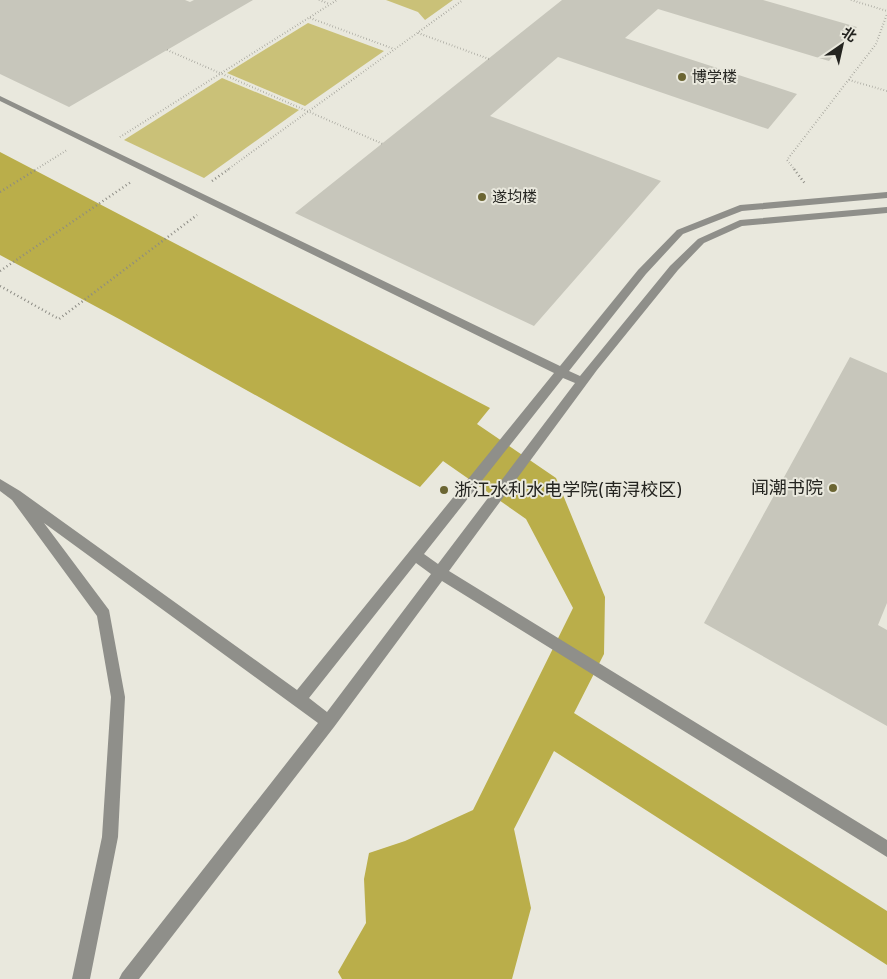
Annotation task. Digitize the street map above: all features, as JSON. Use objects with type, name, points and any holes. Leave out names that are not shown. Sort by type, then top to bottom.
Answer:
[{"type":"street","points":[[0,98],[582,382]]},
{"type":"street","points":[[298,700],[642,272],[680,232],[740,208],[887,195]]},
{"type":"street","points":[[128,979],[329,722],[582,382],[674,268],[701,242],[740,222],[887,210]]},
{"type":"street","points":[[0,484],[329,722]]},
{"type":"street","points":[[16,495],[104,614],[118,697],[110,837],[81,979]]},
{"type":"street","points":[[415,555],[440,573],[887,849]]},
{"type":"path","points":[[319,0],[331,4]]},
{"type":"path","points":[[103,148],[338,0]]},
{"type":"path","points":[[195,193],[463,0]]},
{"type":"path","points":[[818,200],[787,160],[876,44],[887,12],[851,0]]},
{"type":"path","points":[[310,18],[394,49]]},
{"type":"path","points":[[417,33],[489,59]]},
{"type":"path","points":[[167,50],[383,144]]},
{"type":"path","points":[[849,80],[887,91]]},
{"type":"path","points":[[0,192],[85,139]]},
{"type":"path","points":[[0,271],[148,170]]},
{"type":"path","points":[[0,286],[59,319],[214,203]]},
{"type":"shaded area","points":[[386,0],[453,0],[425,20],[418,12]]},
{"type":"shaded area","points":[[308,23],[384,51],[305,106],[227,73]]},
{"type":"shaded area","points":[[222,78],[299,110],[204,178],[124,140]]},
{"type":"shaded area","points":[[0,152],[490,408],[477,424],[556,478],[605,597],[604,654],[574,713],[887,911],[887,965],[554,751],[514,829],[531,908],[512,979],[342,979],[338,972],[366,923],[364,879],[369,853],[405,841],[473,810],[573,608],[526,519],[443,461],[420,487],[121,320],[0,255]]},
{"type":"building","points":[[0,0],[185,0],[190,2],[194,0],[253,0],[69,107],[0,74]]},
{"type":"building","name":"遂均楼","points":[[562,0],[763,0],[857,27],[829,61],[658,9],[625,38],[797,94],[768,129],[558,57],[490,116],[661,181],[534,326],[295,213]]},
{"type":"building","name":"闻潮书院","points":[[850,357],[887,373],[887,603],[878,625],[887,630],[887,726],[704,623]]},
{"type":"place","name":"博学楼","points":[[682,77]]},
{"type":"place","name":"遂均楼","points":[[482,197]]},
{"type":"place","name":"闻潮书院","points":[[833,488]]},
{"type":"place","name":"浙江水利水电学院(南浔校区)","points":[[444,490]]}]
